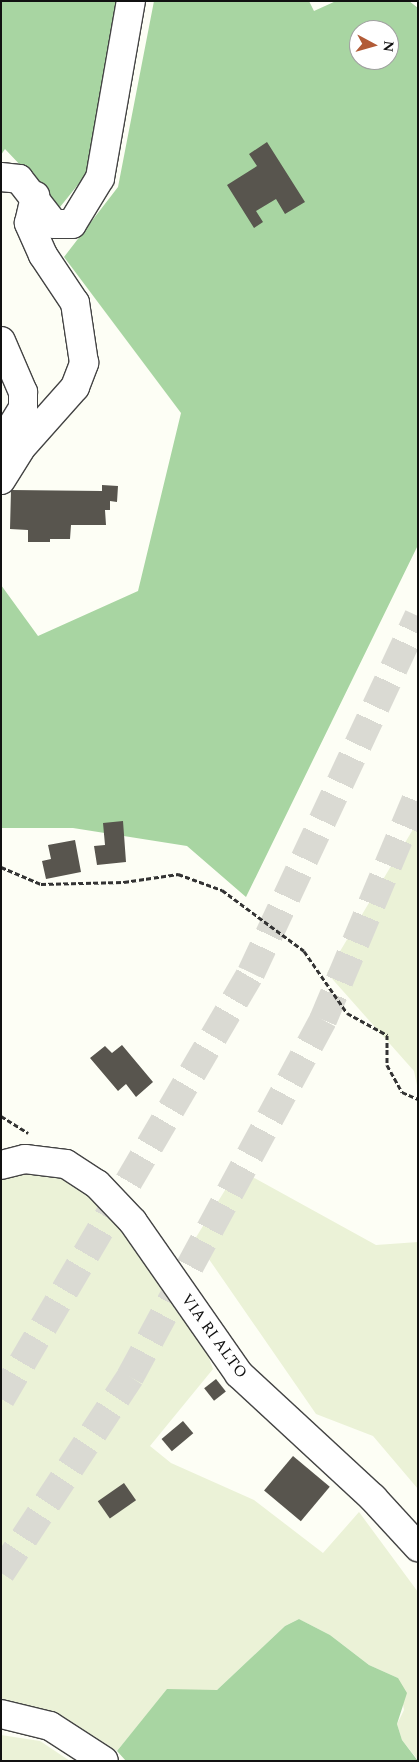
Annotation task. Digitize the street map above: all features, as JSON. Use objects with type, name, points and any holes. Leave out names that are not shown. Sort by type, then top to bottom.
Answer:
[{"type":"street","points":[[1,177],[19,179],[35,196],[54,224],[72,224],[100,178],[131,1]]},
{"type":"street","points":[[1,480],[20,450],[75,387],[84,363],[75,302],[43,255],[29,223],[35,196]]},
{"type":"street","points":[[1,341],[23,392],[22,408],[1,444]]},
{"type":"street","name":"VIA RI ALTO","points":[[1,1165],[24,1159],[66,1164],[97,1184],[133,1222],[240,1374],[373,1498],[418,1547]]},
{"type":"street","points":[[1,1714],[50,1726],[104,1761]]},
{"type":"path","points":[[1,867],[40,884],[124,882],[178,874],[222,890],[304,951],[347,1013],[387,1035],[387,1065],[402,1092],[418,1099]]},
{"type":"green space","points":[[1,1],[121,1],[89,171],[60,207],[5,149],[1,155]]},
{"type":"green space","points":[[154,1],[309,1],[314,11],[336,1],[409,1],[418,8],[418,545],[246,897],[187,846],[73,828],[1,828],[1,585],[38,636],[138,591],[181,413],[64,257],[118,187]]},
{"type":"green space","points":[[418,821],[418,1090],[414,1071],[327,973]]},
{"type":"green space","points":[[238,1169],[376,1245],[418,1242],[418,1489],[373,1436],[316,1414],[195,1239]]},
{"type":"green space","points":[[30,1170],[60,1178],[92,1197],[135,1239],[205,1347],[213,1369],[150,1446],[171,1463],[254,1500],[323,1553],[359,1512],[418,1592],[418,1760],[402,1740],[397,1724],[404,1710],[398,1678],[369,1665],[330,1635],[299,1619],[285,1626],[217,1690],[167,1690],[117,1751],[62,1716],[1,1701],[1,1177]]},
{"type":"green space","points":[[299,1619],[330,1635],[369,1665],[398,1678],[407,1693],[397,1724],[402,1740],[418,1761],[126,1761],[117,1751],[167,1689],[217,1690],[285,1626]]},
{"type":"green space","points":[[1,1735],[40,1741],[70,1761],[1,1761]]},
{"type":"building","points":[[267,142],[305,202],[285,214],[276,199],[256,211],[263,222],[254,228],[227,185],[257,166],[249,154]]},
{"type":"building","points":[[102,485],[118,486],[117,502],[110,501],[110,510],[105,510],[106,525],[71,525],[70,539],[50,539],[50,542],[28,542],[28,530],[10,529],[11,490],[102,491]]},
{"type":"building","points":[[123,821],[126,862],[97,865],[94,846],[105,845],[103,823]]},
{"type":"building","points":[[75,840],[81,872],[46,879],[42,861],[51,859],[48,845]]},
{"type":"building","points":[[122,1045],[153,1082],[136,1097],[126,1084],[118,1091],[90,1058],[105,1046],[112,1053]]},
{"type":"building","points":[[216,1379],[226,1392],[214,1401],[204,1388]]},
{"type":"building","points":[[183,1421],[193,1433],[172,1451],[162,1439]]},
{"type":"building","points":[[293,1456],[330,1487],[301,1521],[264,1490]]},
{"type":"building","points":[[124,1483],[136,1500],[110,1519],[98,1501]]},
{"type":"tunnel","points":[[1,1399],[251,973],[418,616]]},
{"type":"tunnel","points":[[1,1573],[130,1377],[323,1020],[418,794]]}]
